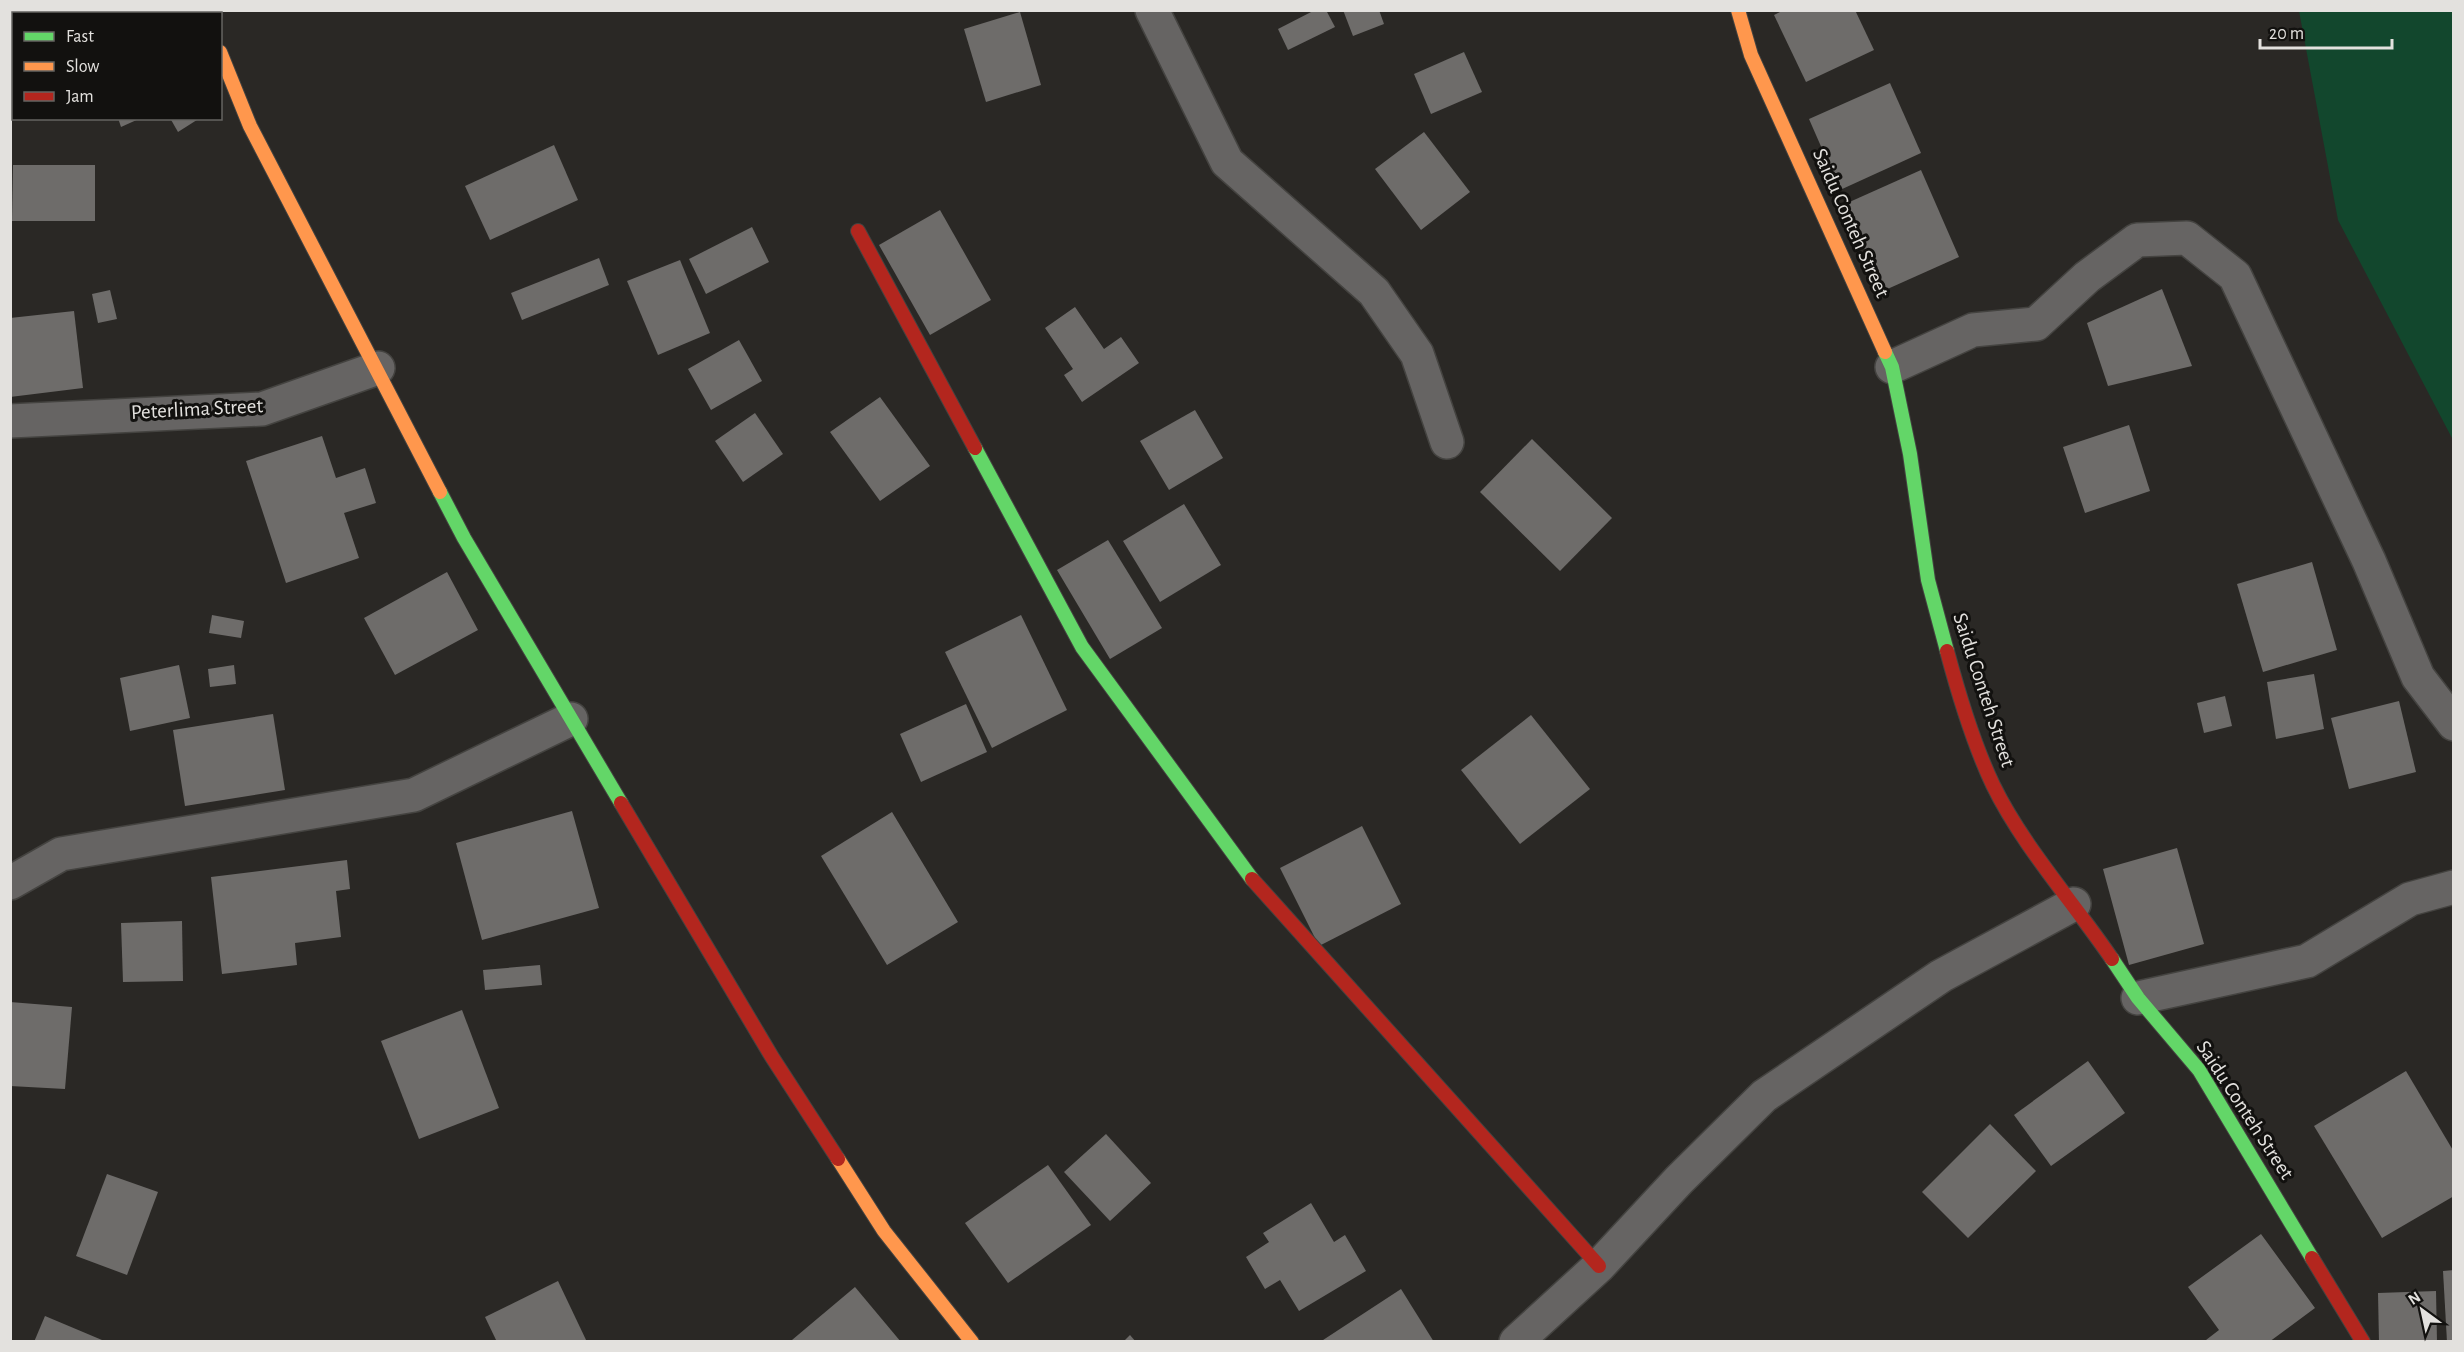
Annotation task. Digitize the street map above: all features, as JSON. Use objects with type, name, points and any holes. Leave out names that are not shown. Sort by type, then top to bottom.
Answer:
[{"type":"street","points":[[1152,10],[1227,162],[1374,292],[1417,354],[1447,442]]},
{"type":"street","name":"Saidu Conteh Street","points":[[1738,10],[1751,56],[1892,367],[1910,454],[1928,579],[1958,691],[1993,785],[2022,836],[2074,904],[2138,998],[2199,1070],[2363,1341]]},
{"type":"street","points":[[222,57],[250,126],[378,368],[464,538],[772,1057],[878,1222],[972,1341]]},
{"type":"street","points":[[858,231],[1082,647],[1244,868],[1599,1266]]},
{"type":"street","points":[[1892,367],[1973,330],[2037,324],[2087,277],[2138,240],[2187,238],[2235,276],[2369,561],[2418,677],[2454,724]]},
{"type":"street","name":"Peterlima Street","points":[[10,421],[262,409],[378,368]]},
{"type":"street","points":[[10,884],[61,854],[414,795],[571,719]]},
{"type":"street","points":[[2138,998],[2307,960],[2410,899],[2454,887]]},
{"type":"street","points":[[1516,1341],[1599,1266],[1679,1180],[1764,1096],[1941,976],[2074,904]]},
{"type":"green space","points":[[2299,11],[2453,11],[2453,440],[2338,220]]},
{"type":"building","points":[[1315,10],[1326,10],[1335,27],[1288,50],[1278,29]]},
{"type":"building","points":[[1343,10],[1379,10],[1384,24],[1353,36]]},
{"type":"building","points":[[1784,10],[1855,10],[1874,50],[1806,82],[1774,15]]},
{"type":"building","points":[[1020,12],[1041,85],[986,102],[964,29]]},
{"type":"building","points":[[1464,52],[1482,92],[1431,114],[1414,74]]},
{"type":"building","points":[[1890,83],[1921,153],[1840,190],[1809,119]]},
{"type":"building","points":[[119,120],[137,120],[121,127]]},
{"type":"building","points":[[171,120],[197,120],[178,132]]},
{"type":"building","points":[[1424,132],[1470,192],[1421,230],[1375,169]]},
{"type":"building","points":[[554,145],[578,200],[490,240],[465,186]]},
{"type":"building","points":[[13,165],[95,165],[95,221],[12,221]]},
{"type":"building","points":[[1921,170],[1959,257],[1883,291],[1845,204]]},
{"type":"building","points":[[940,210],[991,300],[930,335],[879,245]]},
{"type":"building","points":[[752,227],[769,262],[706,294],[689,259]]},
{"type":"building","points":[[599,258],[609,285],[522,320],[511,293]]},
{"type":"building","points":[[680,260],[710,333],[658,355],[627,281]]},
{"type":"building","points":[[2162,289],[2192,366],[2108,386],[2087,323]]},
{"type":"building","points":[[110,290],[117,319],[98,323],[92,294]]},
{"type":"building","points":[[1075,307],[1104,349],[1121,337],[1139,363],[1082,402],[1064,375],[1073,369],[1045,328]]},
{"type":"building","points":[[74,311],[83,388],[10,397],[10,318]]},
{"type":"building","points":[[739,340],[762,381],[711,410],[688,369]]},
{"type":"building","points":[[880,397],[930,466],[880,501],[830,432]]},
{"type":"building","points":[[1195,410],[1223,458],[1169,490],[1140,441]]},
{"type":"building","points":[[755,413],[783,454],[743,482],[715,441]]},
{"type":"building","points":[[2129,425],[2150,491],[2085,513],[2063,447]]},
{"type":"building","points":[[322,436],[336,478],[365,468],[376,503],[344,513],[359,558],[286,583],[246,461]]},
{"type":"building","points":[[1532,439],[1612,518],[1560,571],[1480,492]]},
{"type":"building","points":[[1184,504],[1221,565],[1160,602],[1123,541]]},
{"type":"building","points":[[1108,540],[1162,628],[1110,659],[1057,570]]},
{"type":"building","points":[[2312,562],[2337,650],[2263,672],[2237,584]]},
{"type":"building","points":[[447,572],[478,630],[395,675],[364,618]]},
{"type":"building","points":[[212,615],[244,621],[241,638],[209,633]]},
{"type":"building","points":[[1021,615],[1067,710],[992,748],[945,652]]},
{"type":"building","points":[[179,665],[190,718],[130,731],[120,678]]},
{"type":"building","points":[[234,665],[236,684],[210,687],[208,669]]},
{"type":"building","points":[[2314,674],[2324,729],[2276,739],[2267,682]]},
{"type":"building","points":[[2225,696],[2232,726],[2204,733],[2197,703]]},
{"type":"building","points":[[2399,701],[2416,772],[2349,789],[2331,718]]},
{"type":"building","points":[[966,704],[987,752],[921,782],[900,734]]},
{"type":"building","points":[[273,714],[285,790],[185,806],[173,730]]},
{"type":"building","points":[[1531,715],[1590,789],[1520,844],[1461,770]]},
{"type":"building","points":[[572,811],[599,908],[482,940],[456,843]]},
{"type":"building","points":[[892,812],[958,922],[887,965],[821,856]]},
{"type":"building","points":[[1362,826],[1401,904],[1319,946],[1280,868]]},
{"type":"building","points":[[2177,848],[2204,944],[2129,965],[2103,869]]},
{"type":"building","points":[[347,860],[350,889],[336,891],[341,937],[295,943],[297,965],[222,974],[211,877]]},
{"type":"building","points":[[182,921],[183,981],[123,982],[121,923]]},
{"type":"building","points":[[540,965],[542,985],[485,990],[483,970]]},
{"type":"building","points":[[10,1002],[72,1007],[65,1089],[10,1086]]},
{"type":"building","points":[[462,1010],[499,1108],[419,1139],[381,1041]]},
{"type":"building","points":[[2088,1061],[2125,1113],[2051,1166],[2014,1115]]},
{"type":"building","points":[[2406,1071],[2454,1152],[2454,1196],[2382,1238],[2314,1126]]},
{"type":"building","points":[[1990,1124],[2036,1171],[1968,1238],[1922,1192]]},
{"type":"building","points":[[1106,1134],[1151,1183],[1110,1221],[1064,1172]]},
{"type":"building","points":[[1048,1165],[1091,1225],[1008,1283],[965,1223]]},
{"type":"building","points":[[107,1174],[158,1192],[127,1275],[76,1256]]},
{"type":"building","points":[[1311,1203],[1334,1242],[1345,1235],[1366,1271],[1299,1311],[1280,1280],[1265,1289],[1246,1257],[1269,1242],[1263,1233]]},
{"type":"building","points":[[2261,1234],[2315,1308],[2269,1342],[2207,1342],[2206,1340],[2219,1330],[2188,1287]]},
{"type":"building","points":[[2454,1270],[2454,1342],[2447,1342],[2443,1271]]},
{"type":"building","points":[[558,1281],[587,1342],[497,1342],[485,1317]]},
{"type":"building","points":[[855,1287],[901,1342],[794,1342],[792,1340]]},
{"type":"building","points":[[1401,1289],[1434,1342],[1320,1342]]},
{"type":"building","points":[[2436,1291],[2437,1342],[2379,1342],[2378,1293]]},
{"type":"building","points":[[45,1316],[102,1340],[101,1342],[34,1342]]},
{"type":"building","points":[[1130,1335],[1136,1342],[1123,1342]]},
{"type":"traffic: fast","points":[[1885,352],[1892,367],[1910,454],[1928,580],[1947,651]]},
{"type":"traffic: fast","points":[[975,448],[1082,647],[1252,879]]},
{"type":"traffic: fast","points":[[440,492],[464,538],[621,803]]},
{"type":"traffic: fast","points":[[2112,959],[2138,998],[2199,1070],[2312,1258]]},
{"type":"traffic: slow","points":[[1738,10],[1751,55],[1885,352]]},
{"type":"traffic: slow","points":[[222,57],[250,126],[440,492]]},
{"type":"traffic: slow","points":[[838,1159],[884,1231],[972,1342]]},
{"type":"traffic: jam","points":[[858,231],[975,448]]},
{"type":"traffic: jam","points":[[1947,651],[1973,736],[1993,785],[2033,852],[2112,959]]},
{"type":"traffic: jam","points":[[621,803],[772,1057],[838,1159]]},
{"type":"traffic: jam","points":[[1252,879],[1599,1266]]},
{"type":"traffic: jam","points":[[2312,1258],[2363,1342]]}]
